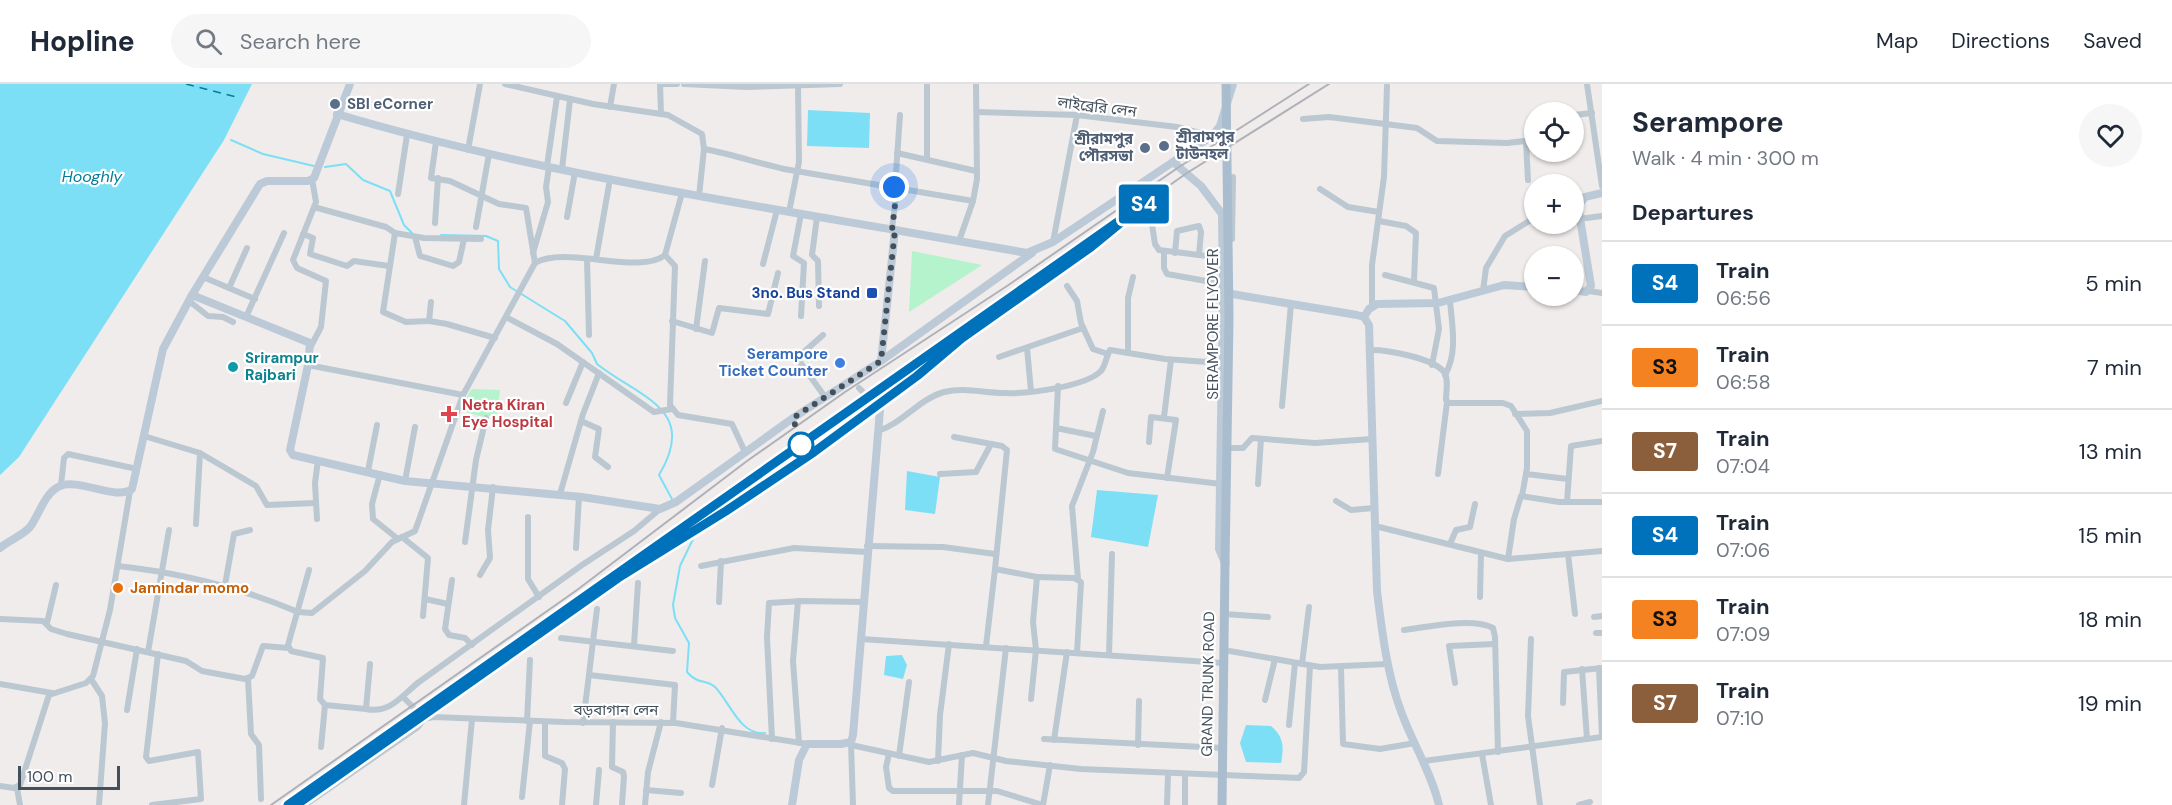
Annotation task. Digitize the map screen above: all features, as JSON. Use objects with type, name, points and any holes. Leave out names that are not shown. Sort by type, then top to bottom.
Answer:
[{"type":"main road","name":"SERAMPORE FLYOVER","points":[[1225,563],[1229,319],[1226,84]]},
{"type":"main road","name":"GRAND TRUNK ROAD","points":[[1222,805],[1225,563]]},
{"type":"street","points":[[350,84],[312,179],[316,197],[314,207],[292,260],[294,266],[326,281],[321,327],[311,346],[290,452],[293,455],[405,481],[579,496],[660,509]]},
{"type":"street","points":[[468,150],[480,84]]},
{"type":"street","points":[[505,84],[570,100],[661,114],[672,117],[702,134],[704,149],[699,196]]},
{"type":"street","points":[[610,107],[614,84]]},
{"type":"street","points":[[661,114],[660,84],[677,84]]},
{"type":"street","points":[[684,84],[798,86],[840,84]]},
{"type":"street","points":[[927,84],[927,159]]},
{"type":"street","points":[[959,241],[973,201],[976,171],[976,84]]},
{"type":"street","points":[[248,679],[252,676],[262,646],[289,648],[323,658],[320,699],[325,705],[366,709],[387,707],[404,698],[414,686],[660,509],[676,502],[745,452],[881,361],[1032,253],[1053,242],[1212,136],[1220,126],[1233,84]]},
{"type":"street","points":[[1587,84],[1602,186]]},
{"type":"street","points":[[789,212],[800,154],[798,86]]},
{"type":"street","points":[[1364,317],[1372,307],[1371,275],[1388,124],[1388,86]]},
{"type":"street","points":[[532,253],[548,202],[546,187],[557,97]]},
{"type":"street","points":[[562,170],[570,100]]},
{"type":"street","name":"লাইব্রেরি লেন","points":[[977,112],[1077,116],[1177,127],[1212,136]]},
{"type":"street","points":[[337,114],[407,135],[562,170],[777,210],[1032,253]]},
{"type":"street","points":[[1584,114],[1592,114]]},
{"type":"street","points":[[881,361],[894,230],[900,116]]},
{"type":"street","points":[[1053,242],[1077,116]]},
{"type":"street","points":[[1303,119],[1329,117],[1420,129],[1434,140],[1524,142]]},
{"type":"street","points":[[398,194],[407,135]]},
{"type":"street","points":[[118,566],[162,571],[225,585],[298,612],[317,612],[400,538],[416,529],[463,395],[535,263],[526,208],[499,204],[482,194],[438,178],[431,178],[436,142]]},
{"type":"street","points":[[704,149],[797,171],[973,201]]},
{"type":"street","points":[[897,153],[976,171]]},
{"type":"street","points":[[476,226],[489,154]]},
{"type":"street","points":[[1173,162],[1201,186],[1221,210],[1223,284],[1219,549],[1225,563]]},
{"type":"street","points":[[567,217],[574,172]]},
{"type":"street","points":[[1225,575],[1229,567],[1233,177]]},
{"type":"street","points":[[435,223],[438,178]]},
{"type":"street","points":[[0,684],[52,693],[92,679],[103,643],[130,491],[137,469],[162,353],[190,298],[260,184],[312,179]]},
{"type":"street","points":[[596,259],[610,179]]},
{"type":"street","points":[[1320,189],[1348,207],[1379,212]]},
{"type":"street","points":[[665,255],[681,193]]},
{"type":"street","points":[[1584,199],[1602,193]]},
{"type":"street","points":[[314,207],[386,227],[395,233],[415,237],[481,239]]},
{"type":"street","points":[[763,264],[777,210]]},
{"type":"street","points":[[1150,211],[1156,247],[1164,252],[1223,258]]},
{"type":"street","points":[[801,214],[793,256],[804,263],[801,316]]},
{"type":"street","points":[[1584,214],[1602,216]]},
{"type":"street","points":[[817,217],[812,255],[818,261],[819,306]]},
{"type":"street","points":[[1379,220],[1406,226],[1416,233],[1414,281]]},
{"type":"street","points":[[1483,291],[1486,268],[1504,236],[1524,224]]},
{"type":"street","points":[[1175,253],[1177,231],[1199,226],[1201,232],[1199,255]]},
{"type":"street","points":[[246,317],[284,233]]},
{"type":"street","points":[[395,233],[383,312],[405,322],[429,321],[447,324],[495,338]]},
{"type":"street","points":[[303,234],[313,238],[310,254],[347,266],[354,261],[389,266]]},
{"type":"street","points":[[1582,234],[1591,272],[1592,286],[1589,291]]},
{"type":"street","points":[[415,237],[420,256],[453,266],[459,262],[464,238]]},
{"type":"street","points":[[229,288],[247,248]]},
{"type":"street","points":[[1164,252],[1164,268],[1167,274],[1223,284]]},
{"type":"street","points":[[535,263],[555,258],[654,260],[665,255]]},
{"type":"street","points":[[665,255],[675,266],[668,395],[672,409],[678,415],[732,424],[745,452]]},
{"type":"street","points":[[587,259],[589,335]]},
{"type":"street","points":[[696,329],[705,261]]},
{"type":"street","points":[[672,321],[714,332],[719,308],[768,314],[778,273]]},
{"type":"street","points":[[1385,274],[1432,287],[1439,329],[1432,365]]},
{"type":"street","points":[[203,277],[255,299]]},
{"type":"street","points":[[1128,353],[1128,292],[1133,277]]},
{"type":"street","points":[[1372,307],[1450,301],[1509,285],[1524,286]]},
{"type":"street","points":[[1067,286],[1077,301],[1083,328],[1094,350],[1108,354]]},
{"type":"street","points":[[1584,291],[1602,293]]},
{"type":"street","points":[[1232,294],[1364,317]]},
{"type":"street","points":[[190,298],[246,317],[306,341],[311,346]]},
{"type":"street","points":[[190,298],[205,314],[223,317],[233,322]]},
{"type":"street","points":[[1438,474],[1447,402],[1445,375],[1452,360],[1450,301]]},
{"type":"street","points":[[429,321],[431,302]]},
{"type":"street","points":[[1282,406],[1291,304]]},
{"type":"street","points":[[506,317],[583,362],[654,412],[672,409]]},
{"type":"street","points":[[1364,317],[1370,329],[1371,350],[1377,591],[1388,664],[1394,693],[1424,761],[1439,805]]},
{"type":"street","points":[[999,357],[1083,328]]},
{"type":"street","points":[[823,335],[797,357],[825,397]]},
{"type":"street","points":[[1027,348],[1031,391]]},
{"type":"street","points":[[878,431],[894,426],[915,408],[946,392],[978,390],[1006,393],[1082,382],[1100,372],[1112,350],[1171,360],[1222,363]]},
{"type":"street","points":[[1371,350],[1394,352],[1432,365],[1445,375]]},
{"type":"street","points":[[1164,417],[1171,360]]},
{"type":"street","points":[[566,403],[583,362]]},
{"type":"street","points":[[308,365],[463,395]]},
{"type":"street","points":[[560,494],[581,421],[599,373]]},
{"type":"street","points":[[1058,386],[1056,449],[1119,471],[1221,484]]},
{"type":"street","points":[[1515,414],[1551,413],[1602,401]]},
{"type":"street","points":[[1447,402],[1505,403],[1511,406],[1527,431],[1526,474],[1522,496],[1518,500],[1508,559]]},
{"type":"street","points":[[853,805],[851,744],[879,410]]},
{"type":"street","points":[[1077,653],[1082,584],[1078,579],[1072,506],[1090,459],[1103,411]]},
{"type":"street","points":[[1149,442],[1152,417],[1164,417],[1176,421],[1167,478]]},
{"type":"street","points":[[465,542],[486,418]]},
{"type":"street","points":[[581,421],[598,429],[595,457],[608,467]]},
{"type":"street","points":[[368,471],[377,425]]},
{"type":"street","points":[[405,481],[415,427]]},
{"type":"street","points":[[1056,428],[1096,436]]},
{"type":"street","points":[[144,436],[200,453],[256,486],[267,505],[315,503]]},
{"type":"street","points":[[954,437],[1005,447],[1008,454],[986,646]]},
{"type":"street","points":[[1231,448],[1243,448],[1252,438],[1315,443],[1372,438]]},
{"type":"street","points":[[1258,484],[1262,439]]},
{"type":"street","points":[[1567,502],[1572,445],[1602,441]]},
{"type":"street","points":[[940,474],[976,472],[991,444]]},
{"type":"street","points":[[196,524],[200,453]]},
{"type":"street","points":[[61,485],[64,458],[68,454],[137,469]]},
{"type":"street","points":[[316,519],[318,460]]},
{"type":"street","points":[[380,474],[372,516],[414,549],[428,556],[423,616]]},
{"type":"street","points":[[1526,474],[1568,479]]},
{"type":"street","points":[[0,548],[29,528],[53,490],[61,485],[130,491]]},
{"type":"street","points":[[480,575],[490,558],[488,530],[493,488]]},
{"type":"street","points":[[576,548],[579,496]]},
{"type":"street","points":[[1522,496],[1567,502],[1602,502]]},
{"type":"street","points":[[1336,501],[1351,510],[1374,508]]},
{"type":"street","points":[[1450,544],[1456,530],[1470,527],[1475,504]]},
{"type":"street","points":[[528,518],[528,579],[539,597]]},
{"type":"street","points":[[1376,526],[1508,559],[1602,551]]},
{"type":"street","points":[[148,652],[169,530]]},
{"type":"street","points":[[225,585],[234,534],[250,530]]},
{"type":"street","points":[[701,566],[769,551],[808,547],[867,549],[943,547],[995,554]]},
{"type":"street","points":[[1109,655],[1112,554]]},
{"type":"street","points":[[1480,597],[1481,554]]},
{"type":"street","points":[[1568,554],[1575,614]]},
{"type":"street","points":[[719,602],[721,561]]},
{"type":"street","points":[[289,648],[309,570]]},
{"type":"street","points":[[995,570],[1037,577],[1078,579]]},
{"type":"street","points":[[1030,699],[1036,650],[1033,622],[1037,577]]},
{"type":"street","points":[[452,580],[446,632],[465,638],[472,645]]},
{"type":"street","points":[[634,645],[638,583]]},
{"type":"street","points":[[47,623],[56,585]]},
{"type":"street","points":[[425,599],[448,604]]},
{"type":"street","points":[[772,739],[768,605],[772,602],[798,601],[864,602]]},
{"type":"street","points":[[792,805],[803,743],[793,661],[798,601]]},
{"type":"street","points":[[1289,725],[1290,688],[1298,664],[1309,607]]},
{"type":"street","points":[[583,723],[597,609]]},
{"type":"street","points":[[1224,614],[1268,617]]},
{"type":"street","points":[[1594,617],[1602,616]]},
{"type":"street","points":[[0,619],[19,621],[31,619],[47,623],[51,629],[64,633],[186,661],[202,671],[248,679]]},
{"type":"street","points":[[1404,630],[1484,624],[1493,628],[1498,752]]},
{"type":"street","points":[[561,638],[674,651]]},
{"type":"street","points":[[861,639],[1223,663]]},
{"type":"street","points":[[1531,639],[1528,707],[1540,805]]},
{"type":"street","points":[[938,761],[940,715],[949,644]]},
{"type":"street","points":[[1455,683],[1449,646],[1495,644]]},
{"type":"street","points":[[988,805],[1006,648]]},
{"type":"street","points":[[127,710],[137,650]]},
{"type":"street","points":[[1224,650],[1310,666],[1341,668],[1388,664]]},
{"type":"street","points":[[1054,740],[1067,652]]},
{"type":"street","points":[[152,805],[201,799],[198,752],[154,761],[146,759],[158,654]]},
{"type":"street","points":[[1265,700],[1275,658]]},
{"type":"street","points":[[522,797],[529,721],[530,660]]},
{"type":"street","points":[[366,709],[370,664]]},
{"type":"street","points":[[803,743],[851,744],[923,762],[975,753],[992,758],[1050,765],[1168,774],[1302,777],[1310,666]]},
{"type":"street","points":[[1341,668],[1343,744],[1380,749],[1415,743]]},
{"type":"street","points":[[1424,761],[1602,737],[1600,668],[1564,672],[1563,703]]},
{"type":"street","points":[[1582,669],[1587,739]]},
{"type":"street","points":[[589,675],[675,685],[674,723]]},
{"type":"street","points":[[92,679],[102,696],[105,723],[99,805]]},
{"type":"street","points":[[248,679],[251,734],[259,745],[261,799]]},
{"type":"street","points":[[899,756],[909,682]]},
{"type":"street","points":[[20,805],[17,788],[45,703],[52,693]]},
{"type":"street","points":[[404,698],[411,705]]},
{"type":"street","points":[[1138,745],[1139,701]]},
{"type":"street","points":[[321,747],[325,705]]},
{"type":"street","name":"বড়বাগান লেন","points":[[305,805],[418,727],[424,719],[434,717],[583,723],[661,722],[722,728],[803,743]]},
{"type":"street","points":[[464,805],[472,718]]},
{"type":"street","points":[[544,722],[545,756],[562,763],[565,769],[562,805]]},
{"type":"street","points":[[613,722],[612,766],[624,776],[622,805]]},
{"type":"street","points":[[645,805],[648,772],[661,722]]},
{"type":"street","points":[[712,785],[722,728]]},
{"type":"street","points":[[1044,739],[1223,748]]},
{"type":"street","points":[[889,754],[886,767],[891,790],[1004,792],[1043,805],[1050,765]]},
{"type":"street","points":[[1482,754],[1491,805]]},
{"type":"street","points":[[959,805],[962,755]]},
{"type":"street","points":[[596,805],[599,770]]},
{"type":"street","points":[[1167,805],[1168,774]]},
{"type":"street","points":[[1185,774],[1185,805]]},
{"type":"street","points":[[0,786],[17,788]]},
{"type":"street","points":[[646,790],[681,792]]},
{"type":"street","points":[[1579,805],[1590,802]]},
{"type":"green space","points":[[912,251],[982,265],[909,312]]},
{"type":"green space","points":[[472,389],[500,390],[497,415],[484,417],[458,410]]},
{"type":"water","name":"Hooghly","points":[[0,84],[252,84],[224,140],[19,457],[0,475]]},
{"type":"water","points":[[808,110],[870,113],[869,148],[807,146]]},
{"type":"water","points":[[907,471],[940,477],[935,514],[905,510]]},
{"type":"water","points":[[1097,490],[1158,495],[1148,547],[1091,537]]},
{"type":"water","points":[[902,655],[907,665],[903,679],[884,675],[886,656]]},
{"type":"water","points":[[1246,725],[1271,726],[1275,730],[1282,743],[1281,763],[1246,762],[1240,743]]},
{"type":"waterway","points":[[231,140],[263,154],[314,166]]},
{"type":"waterway","points":[[325,167],[346,164],[363,180],[390,191],[404,225],[412,233]]},
{"type":"waterway","points":[[441,235],[486,236],[498,241],[499,269],[510,287],[565,321],[592,353],[597,364],[659,408],[668,420],[672,435],[670,453],[659,475],[672,499]]},
{"type":"waterway","points":[[695,535],[680,566],[673,605],[675,618],[689,643],[687,672],[695,679],[715,687],[742,724],[756,732],[765,733]]},
{"type":"ferry route","points":[[186,84],[236,97]]},
{"type":"tunnel","points":[[861,390],[871,401]]},
{"type":"tunnel","points":[[411,705],[423,718]]},
{"type":"railway","points":[[271,805],[577,590],[747,461],[845,392],[1007,286],[1179,167],[1309,84]]},
{"type":"railway","points":[[288,805],[1187,173],[1329,84]]},
{"type":"railway","points":[[675,542],[814,452],[943,354]]},
{"type":"train","name":"S4","points":[[288,805],[1146,202],[1091,247],[962,338],[917,376],[814,452],[726,511],[618,578],[296,805]]},
{"type":"place","name":"SBI eCorner","points":[[335,104]]},
{"type":"place","name":"শ্রীরামপুর টাউনহল","points":[[1164,146]]},
{"type":"place","name":"শ্রীরামপুর পৌরসভা","points":[[1145,148]]},
{"type":"place","name":"3no. Bus Stand","points":[[872,293]]},
{"type":"place","name":"Serampore Ticket Counter","points":[[840,363]]},
{"type":"place","name":"Srirampur Rajbari","points":[[233,367]]},
{"type":"place","name":"Netra Kiran Eye Hospital","points":[[449,414]]},
{"type":"place","name":"Jamindar momo","points":[[118,588]]},
{"type":"route","points":[[801,445],[793,418],[881,361],[895,230],[892,230],[897,188],[894,187]]}]
